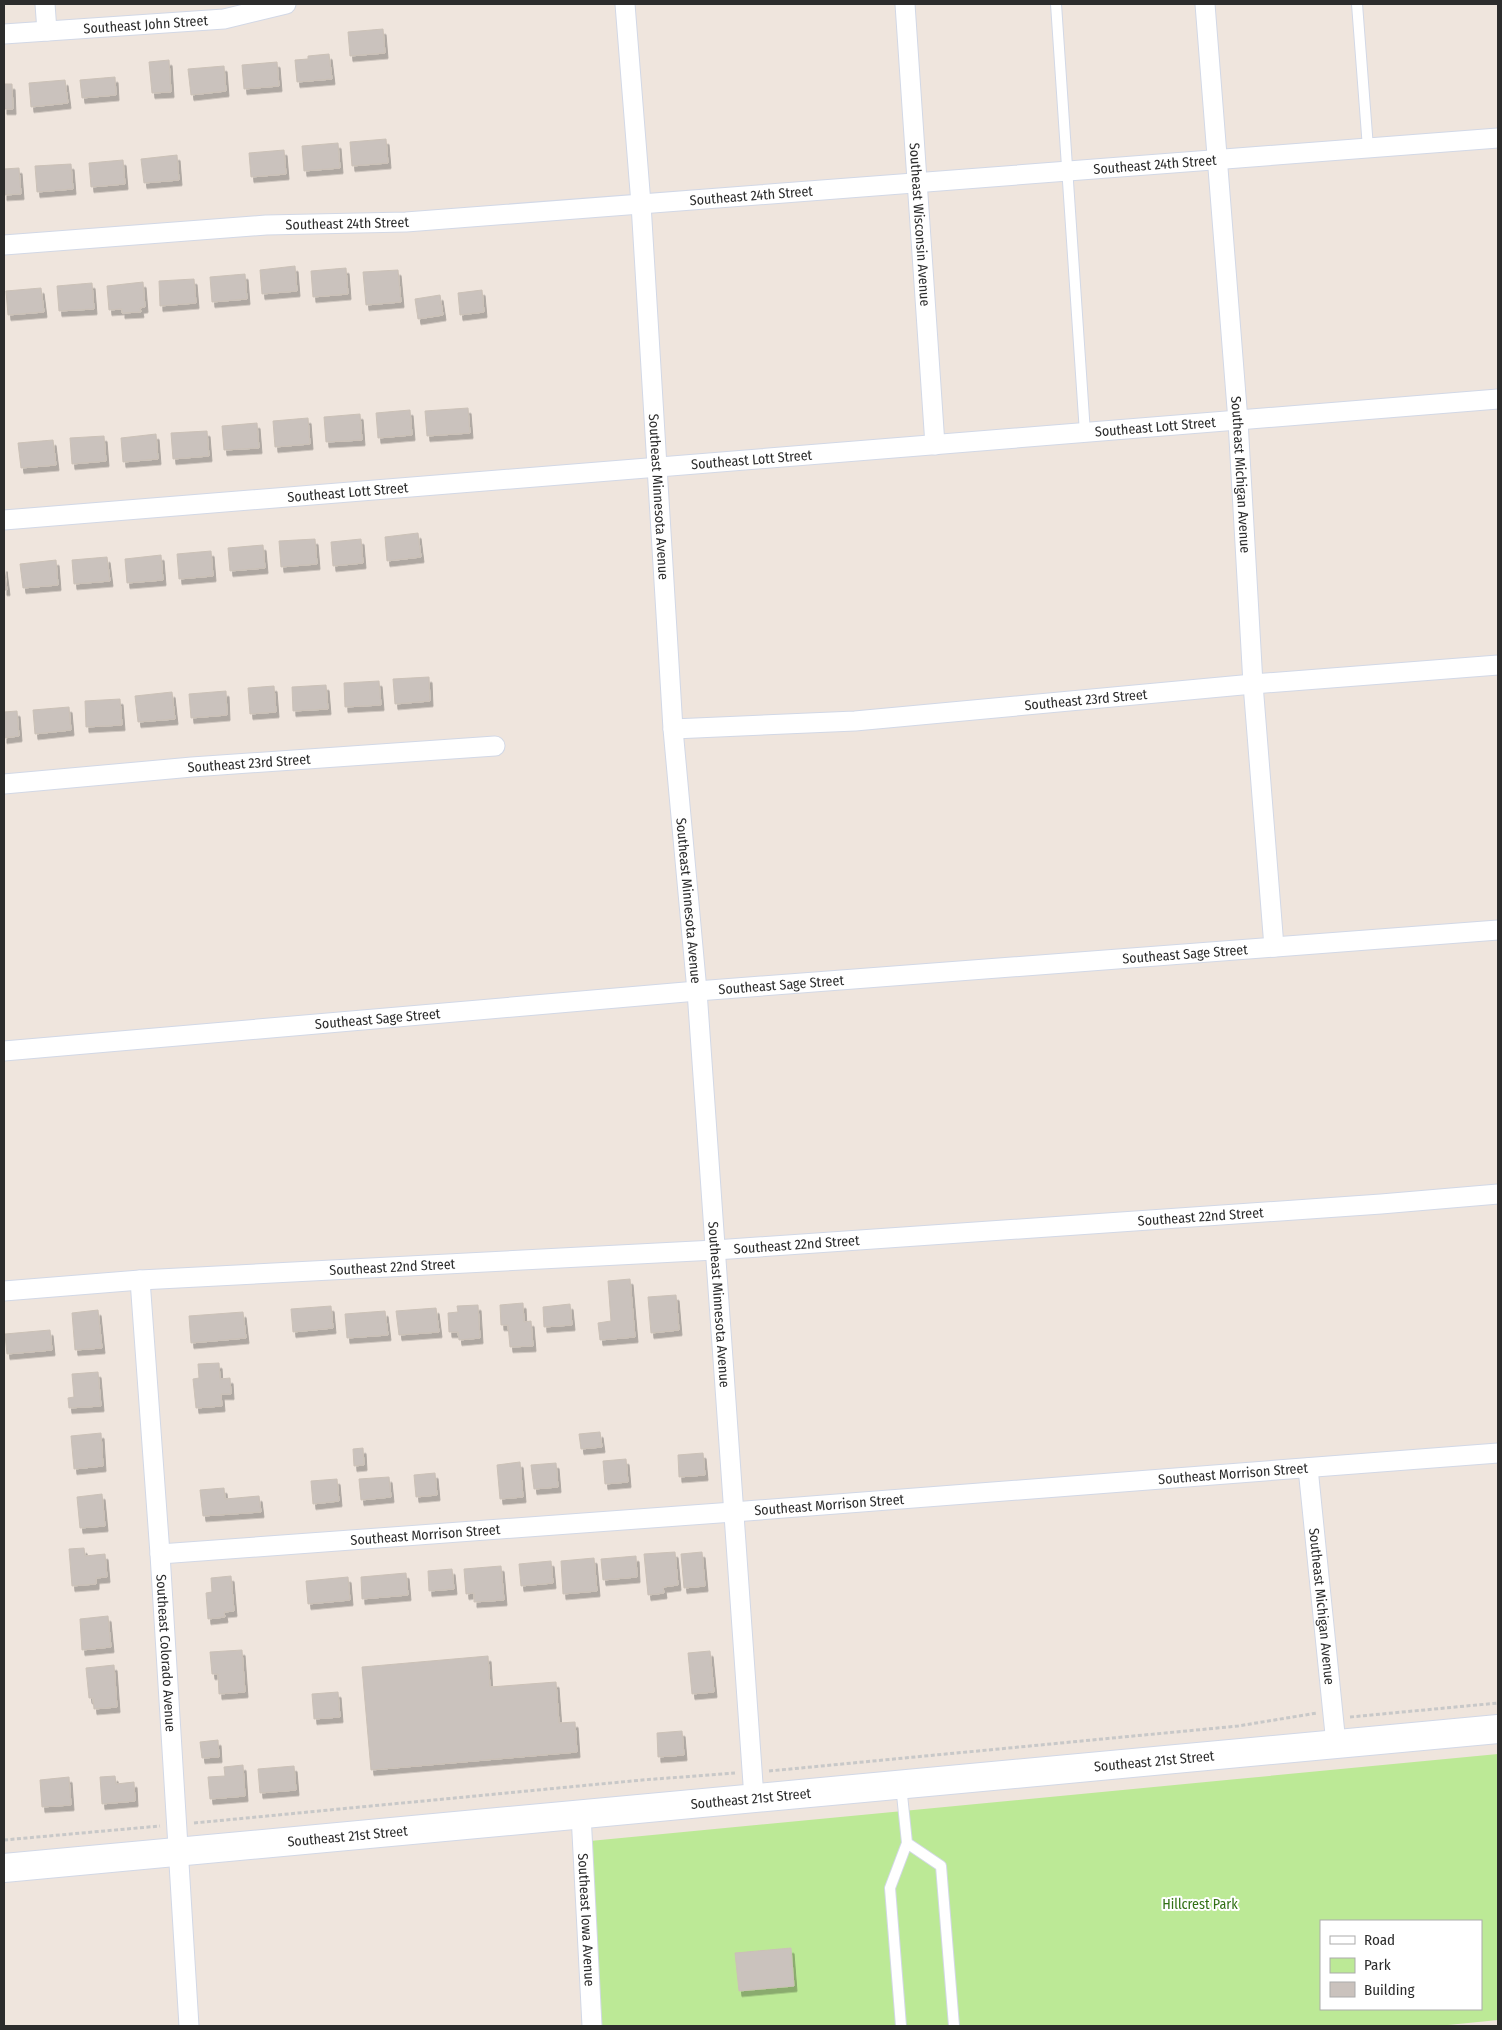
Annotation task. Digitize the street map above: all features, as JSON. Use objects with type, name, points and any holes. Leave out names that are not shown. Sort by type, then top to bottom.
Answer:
[{"type":"main road","name":"Southeast 21st Street","points":[[4,1868],[1498,1729]]},
{"type":"street","points":[[45,4],[47,31]]},
{"type":"street","name":"Southeast John Street","points":[[4,34],[224,19],[286,4]]},
{"type":"street","name":"Southeast Minnesota Avenue","points":[[625,4],[641,204],[673,729],[697,991],[754,1798]]},
{"type":"street","name":"Southeast Wisconsin Avenue","points":[[905,4],[935,445]]},
{"type":"street","name":"Southeast Michigan Avenue","points":[[1205,4],[1238,421],[1253,684],[1274,947]]},
{"type":"street","name":"Southeast 24th Street","points":[[4,245],[266,225],[406,222],[1498,138]]},
{"type":"street","name":"Southeast Lott Street","points":[[4,520],[1498,399]]},
{"type":"street","name":"Southeast 23rd Street","points":[[673,729],[855,721],[1253,684],[1498,665]]},
{"type":"street","name":"Southeast 23rd Street","points":[[4,784],[202,767],[495,746]]},
{"type":"street","name":"Southeast Sage Street","points":[[4,1051],[697,991],[1498,930]]},
{"type":"street","name":"Southeast 22nd Street","points":[[4,1291],[140,1280],[715,1250],[1372,1205],[1498,1194]]},
{"type":"street","name":"Southeast Colorado Avenue","points":[[140,1280],[160,1554],[189,2026]]},
{"type":"street","name":"Southeast Morrison Street","points":[[160,1554],[1498,1453]]},
{"type":"street","name":"Southeast Michigan Avenue","points":[[1308,1468],[1336,1744]]},
{"type":"street","name":"Southeast Iowa Avenue","points":[[581,1814],[592,2026]]},
{"type":"lane","points":[[1056,4],[1085,433]]},
{"type":"lane","points":[[1357,4],[1368,148]]},
{"type":"lane","points":[[901,1784],[907,1843],[890,1888],[901,2026]]},
{"type":"lane","points":[[907,1843],[941,1866],[954,2026]]},
{"type":"green space","name":"Hillcrest Park","points":[[1498,1754],[1498,2020],[1438,2026],[602,2026],[590,1841]]},
{"type":"building","points":[[383,29],[385,53],[350,56],[348,32]]},
{"type":"building","points":[[329,54],[332,79],[297,82],[295,60],[308,59],[308,56]]},
{"type":"building","points":[[169,60],[171,92],[152,93],[149,62]]},
{"type":"building","points":[[277,62],[279,86],[244,89],[242,65]]},
{"type":"building","points":[[224,66],[226,91],[191,95],[188,69]]},
{"type":"building","points":[[115,77],[116,95],[82,98],[80,80]]},
{"type":"building","points":[[65,80],[68,103],[31,107],[29,83]]},
{"type":"building","points":[[4,84],[12,84],[13,109],[4,109]]},
{"type":"building","points":[[386,139],[388,163],[352,166],[350,142]]},
{"type":"building","points":[[338,143],[340,168],[304,171],[302,146]]},
{"type":"building","points":[[284,150],[286,174],[251,177],[249,153]]},
{"type":"building","points":[[177,155],[179,180],[144,183],[141,159]]},
{"type":"building","points":[[123,160],[125,184],[91,187],[89,163]]},
{"type":"building","points":[[71,164],[73,189],[37,192],[35,166]]},
{"type":"building","points":[[19,168],[21,194],[4,195],[4,169]]},
{"type":"building","points":[[295,266],[297,291],[262,294],[260,270]]},
{"type":"building","points":[[346,268],[348,294],[313,297],[311,271]]},
{"type":"building","points":[[398,270],[401,302],[366,305],[363,272]]},
{"type":"building","points":[[245,274],[247,299],[212,302],[210,277]]},
{"type":"building","points":[[194,279],[196,303],[160,306],[159,281]]},
{"type":"building","points":[[143,282],[145,307],[140,308],[141,312],[122,313],[122,309],[109,310],[107,286]]},
{"type":"building","points":[[92,283],[94,309],[59,311],[57,286]]},
{"type":"building","points":[[41,288],[44,312],[8,315],[6,291]]},
{"type":"building","points":[[482,290],[484,312],[460,315],[458,293]]},
{"type":"building","points":[[440,295],[443,315],[418,319],[415,299]]},
{"type":"building","points":[[468,408],[470,433],[427,436],[425,411]]},
{"type":"building","points":[[410,410],[412,435],[378,438],[376,413]]},
{"type":"building","points":[[360,414],[362,440],[326,442],[324,417]]},
{"type":"building","points":[[308,418],[310,444],[275,447],[273,421]]},
{"type":"building","points":[[257,423],[259,448],[224,450],[222,426]]},
{"type":"building","points":[[207,431],[209,456],[173,459],[171,433]]},
{"type":"building","points":[[156,434],[158,459],[123,462],[121,438]]},
{"type":"building","points":[[104,436],[106,461],[72,464],[70,438]]},
{"type":"building","points":[[53,440],[56,465],[21,468],[18,443]]},
{"type":"building","points":[[418,533],[421,557],[387,561],[385,537]]},
{"type":"building","points":[[315,539],[317,564],[281,567],[279,541]]},
{"type":"building","points":[[361,539],[363,563],[333,566],[331,542]]},
{"type":"building","points":[[263,545],[265,568],[230,571],[228,548]]},
{"type":"building","points":[[211,551],[213,576],[179,579],[177,554]]},
{"type":"building","points":[[161,555],[163,580],[127,583],[125,559]]},
{"type":"building","points":[[107,557],[110,581],[74,584],[72,560]]},
{"type":"building","points":[[56,560],[58,585],[23,588],[20,564]]},
{"type":"building","points":[[4,566],[7,590],[4,590]]},
{"type":"building","points":[[429,677],[430,701],[395,704],[393,679]]},
{"type":"building","points":[[379,681],[381,705],[345,707],[344,683]]},
{"type":"building","points":[[326,685],[328,709],[293,711],[292,687]]},
{"type":"building","points":[[274,686],[276,712],[250,714],[248,688]]},
{"type":"building","points":[[226,691],[227,715],[191,718],[189,694]]},
{"type":"building","points":[[172,692],[175,719],[138,722],[135,696]]},
{"type":"building","points":[[120,699],[122,725],[86,727],[85,701]]},
{"type":"building","points":[[69,707],[71,730],[35,734],[33,710]]},
{"type":"building","points":[[17,711],[19,736],[4,738],[4,712]]},
{"type":"building","points":[[630,1279],[635,1337],[600,1340],[598,1323],[611,1321],[608,1281]]},
{"type":"building","points":[[676,1295],[679,1330],[651,1333],[648,1297]]},
{"type":"building","points":[[523,1303],[524,1322],[531,1321],[533,1346],[510,1347],[508,1325],[501,1325],[500,1305]]},
{"type":"building","points":[[570,1304],[572,1325],[544,1327],[543,1307]]},
{"type":"building","points":[[478,1305],[480,1338],[459,1340],[458,1332],[449,1332],[448,1313],[458,1312],[457,1306]]},
{"type":"building","points":[[331,1306],[333,1328],[293,1332],[291,1309]]},
{"type":"building","points":[[436,1308],[439,1332],[399,1335],[396,1311]]},
{"type":"building","points":[[98,1310],[102,1348],[75,1350],[72,1313]]},
{"type":"building","points":[[385,1311],[388,1335],[347,1338],[345,1314]]},
{"type":"building","points":[[243,1312],[246,1338],[191,1343],[189,1316]]},
{"type":"building","points":[[50,1330],[52,1350],[7,1354],[5,1334]]},
{"type":"building","points":[[219,1363],[220,1379],[230,1378],[231,1394],[221,1394],[222,1406],[196,1408],[193,1379],[199,1378],[198,1364]]},
{"type":"building","points":[[98,1372],[101,1406],[69,1408],[68,1398],[74,1397],[72,1374]]},
{"type":"building","points":[[600,1432],[602,1447],[581,1449],[579,1434]]},
{"type":"building","points":[[101,1433],[103,1466],[74,1469],[71,1436]]},
{"type":"building","points":[[363,1448],[364,1465],[354,1466],[353,1449]]},
{"type":"building","points":[[703,1453],[705,1475],[679,1477],[678,1455]]},
{"type":"building","points":[[626,1459],[628,1482],[605,1484],[603,1461]]},
{"type":"building","points":[[520,1462],[523,1497],[500,1499],[497,1465]]},
{"type":"building","points":[[556,1463],[558,1487],[534,1489],[531,1465]]},
{"type":"building","points":[[435,1473],[437,1495],[416,1497],[414,1475]]},
{"type":"building","points":[[389,1477],[391,1497],[361,1500],[359,1479]]},
{"type":"building","points":[[337,1479],[339,1501],[313,1504],[311,1481]]},
{"type":"building","points":[[224,1488],[225,1499],[259,1496],[261,1512],[203,1516],[200,1490]]},
{"type":"building","points":[[102,1494],[105,1526],[80,1528],[77,1497]]},
{"type":"building","points":[[84,1548],[85,1556],[105,1554],[107,1577],[96,1578],[96,1584],[72,1586],[69,1549]]},
{"type":"building","points":[[675,1552],[678,1585],[663,1587],[664,1593],[648,1595],[644,1554]]},
{"type":"building","points":[[702,1552],[705,1586],[684,1588],[681,1554]]},
{"type":"building","points":[[636,1556],[637,1577],[603,1580],[601,1559]]},
{"type":"building","points":[[594,1558],[597,1591],[563,1594],[561,1561]]},
{"type":"building","points":[[551,1561],[553,1583],[521,1586],[519,1564]]},
{"type":"building","points":[[501,1566],[504,1600],[474,1602],[474,1593],[466,1594],[464,1569]]},
{"type":"building","points":[[452,1569],[454,1589],[429,1591],[428,1571]]},
{"type":"building","points":[[406,1573],[408,1595],[362,1599],[361,1577]]},
{"type":"building","points":[[231,1576],[234,1611],[224,1612],[225,1617],[208,1619],[206,1593],[212,1592],[211,1578]]},
{"type":"building","points":[[348,1577],[350,1600],[308,1604],[306,1581]]},
{"type":"building","points":[[108,1616],[111,1647],[82,1650],[80,1619]]},
{"type":"building","points":[[242,1650],[245,1692],[219,1694],[218,1674],[212,1674],[210,1652]]},
{"type":"building","points":[[710,1651],[714,1692],[692,1694],[688,1653]]},
{"type":"building","points":[[488,1656],[490,1687],[556,1682],[559,1723],[575,1722],[577,1752],[371,1770],[362,1667]]},
{"type":"building","points":[[114,1665],[117,1707],[94,1709],[93,1698],[89,1698],[86,1668]]},
{"type":"building","points":[[338,1692],[340,1717],[314,1719],[312,1694]]},
{"type":"building","points":[[682,1731],[684,1755],[658,1757],[657,1733]]},
{"type":"building","points":[[218,1740],[219,1757],[202,1758],[200,1742]]},
{"type":"building","points":[[243,1765],[245,1796],[210,1799],[208,1777],[225,1776],[224,1767]]},
{"type":"building","points":[[294,1766],[296,1790],[260,1793],[258,1769]]},
{"type":"building","points":[[115,1776],[116,1784],[134,1782],[135,1801],[102,1804],[100,1777]]},
{"type":"building","points":[[69,1777],[71,1805],[42,1807],[40,1780]]},
{"type":"building","points":[[791,1948],[794,1986],[739,1991],[735,1953]]}]
